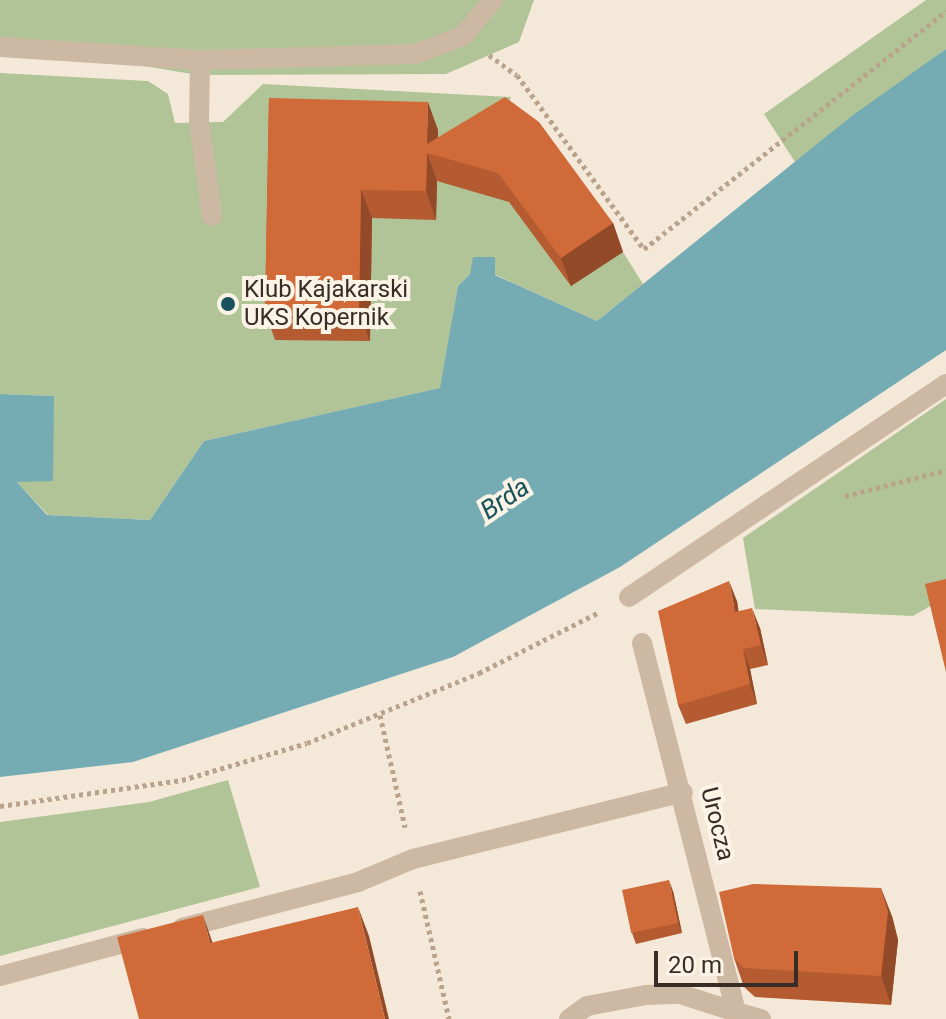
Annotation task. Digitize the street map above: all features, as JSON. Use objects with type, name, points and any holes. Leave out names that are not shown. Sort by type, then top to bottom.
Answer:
[{"type":"street","points":[[0,47],[200,60],[415,54],[463,36],[493,0]]},
{"type":"street","points":[[200,60],[199,122],[212,216]]},
{"type":"street","points":[[629,597],[946,384]]},
{"type":"street","name":"Urocza","points":[[642,643],[683,792],[737,1016]]},
{"type":"street","points":[[0,976],[358,882],[413,859],[683,792]]},
{"type":"street","points":[[569,1019],[587,1006],[646,995],[680,994],[737,1016],[761,1019]]},
{"type":"path","points":[[463,36],[517,75],[644,249],[946,11]]},
{"type":"path","points":[[0,806],[182,780],[307,743],[479,673],[629,597]]},
{"type":"green space","points":[[0,0],[534,0],[519,42],[446,74],[198,75],[0,42]]},
{"type":"green space","points":[[926,0],[946,0],[946,49],[795,162],[764,114]]},
{"type":"green space","name":"Klub Kajakarski UKS Kopernik","points":[[0,73],[148,81],[168,94],[175,123],[223,122],[263,84],[511,97],[504,122],[623,252],[643,284],[597,321],[494,274],[470,274],[458,286],[441,388],[204,441],[150,520],[48,515],[16,481],[53,396],[0,394]]},
{"type":"green space","points":[[946,399],[946,597],[913,616],[755,609],[743,538]]},
{"type":"green space","points":[[228,780],[260,887],[0,956],[0,822],[149,802]]},
{"type":"water","name":"Brda","points":[[946,49],[946,350],[620,567],[453,657],[133,762],[0,777],[0,394],[54,396],[53,481],[17,482],[47,515],[150,520],[204,441],[440,388],[458,286],[470,274],[473,257],[495,257],[495,275],[597,321],[853,115]]},
{"type":"building","points":[[505,97],[539,122],[613,223],[561,258],[498,173],[427,153],[426,191],[361,190],[359,313],[265,311],[269,98],[428,102],[427,144]]},
{"type":"building","points":[[946,579],[946,672],[925,584]]},
{"type":"building","points":[[729,581],[735,612],[752,608],[761,645],[743,649],[750,684],[678,705],[658,611]]},
{"type":"building","points":[[669,880],[678,923],[631,933],[622,890]]},
{"type":"building","points":[[753,884],[881,888],[888,912],[881,976],[744,968],[734,958],[719,892]]},
{"type":"building","points":[[358,907],[385,1019],[139,1019],[117,937],[203,915],[210,943]]},
{"type":"place","name":"Klub Kajakarski UKS Kopernik","points":[[228,304]]}]
